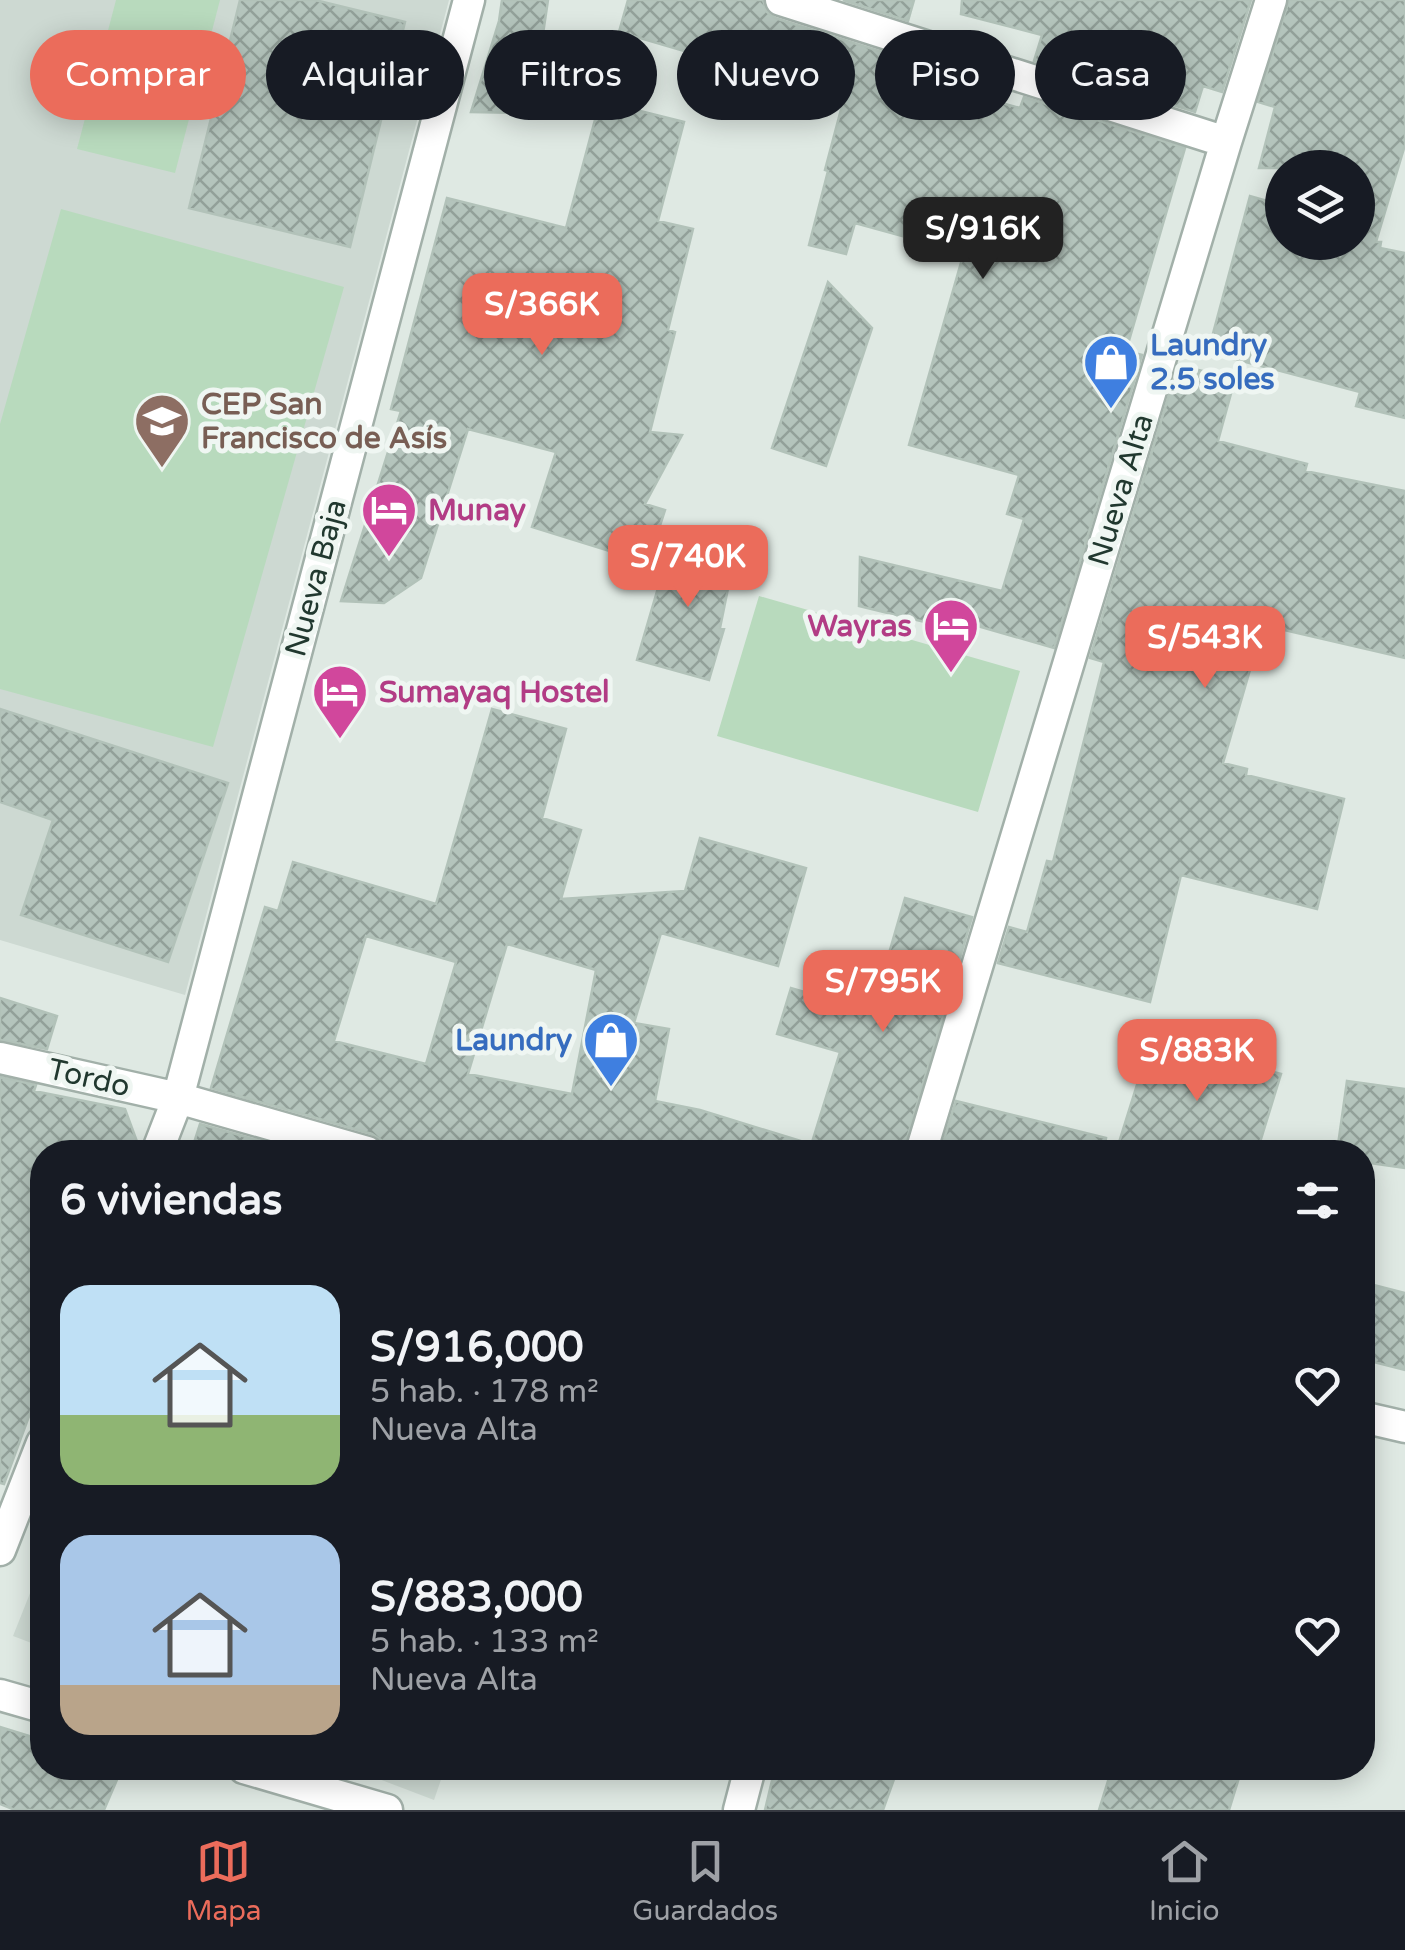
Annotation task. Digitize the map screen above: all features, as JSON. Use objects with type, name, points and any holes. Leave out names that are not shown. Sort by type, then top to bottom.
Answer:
[{"type":"street","name":"Nueva Baja","points":[[162,1140],[178,1098],[469,0]]},
{"type":"street","points":[[781,0],[1226,142]]},
{"type":"street","name":"Nueva Alta","points":[[925,1140],[1271,0]]},
{"type":"street","name":"Tordo","points":[[0,1058],[178,1098],[325,1140]]},
{"type":"street","points":[[1375,1420],[1405,1427]]},
{"type":"street","points":[[0,1550],[30,1473]]},
{"type":"street","points":[[0,1695],[30,1704]]},
{"type":"street","points":[[285,1780],[387,1810]]},
{"type":"street","points":[[739,1810],[747,1780]]},
{"type":"shaded area","name":"CEP San Francisco de Asís","points":[[0,0],[449,0],[441,30],[266,30],[266,120],[417,120],[185,995],[0,940]]},
{"type":"shaded area","points":[[30,1593],[30,1642],[13,1636]]},
{"type":"shaded area","points":[[382,1780],[441,1780],[434,1800]]},
{"type":"green space","points":[[116,0],[220,0],[212,30],[108,30]]},
{"type":"green space","points":[[85,120],[189,120],[175,173],[77,149]]},
{"type":"green space","points":[[61,209],[344,287],[213,747],[0,689],[0,424]]},
{"type":"green space","points":[[759,596],[1020,671],[978,812],[717,736]]},
{"type":"building","points":[[240,0],[315,0],[405,22],[403,30],[266,30],[266,120],[381,120],[350,247],[189,208],[211,120],[246,120],[246,30],[233,30]]},
{"type":"building","points":[[502,0],[548,0],[544,30],[496,30]]},
{"type":"building","points":[[628,0],[763,0],[767,12],[775,18],[813,30],[677,30],[677,49],[657,43],[657,30],[620,30]]},
{"type":"building","points":[[843,0],[914,0],[908,21]]},
{"type":"building","points":[[962,0],[1251,0],[1222,92],[1203,86],[1195,112],[1186,109],[1186,30],[1035,30],[1035,33],[961,14]]},
{"type":"building","points":[[1289,0],[1405,0],[1405,145],[1376,242],[1381,242],[1380,248],[1405,253],[1405,418],[1356,406],[1360,392],[1208,352],[1250,196],[1265,200],[1265,260],[1375,260],[1375,150],[1265,150],[1265,168],[1259,168],[1275,107],[1258,102]]},
{"type":"building","points":[[855,43],[875,50],[875,120],[1015,120],[1015,107],[1020,108],[1024,97],[1035,100],[1035,120],[1097,120],[1185,148],[1126,351],[1142,355],[1054,648],[936,614],[933,624],[859,606],[860,557],[1002,591],[1024,519],[1007,514],[1019,475],[909,445],[972,224],[912,205],[902,236],[855,223],[846,254],[809,245],[828,171],[825,170],[838,120],[855,120]]},
{"type":"building","points":[[484,70],[484,112],[471,112]]},
{"type":"building","points":[[657,115],[684,122],[658,221],[693,229],[668,330],[675,332],[650,432],[682,435],[645,504],[665,510],[648,563],[532,527],[556,452],[468,429],[421,578],[384,603],[341,601],[401,411],[391,409],[447,198],[566,228],[595,120],[657,120]]},
{"type":"building","points":[[828,282],[872,328],[826,466],[772,448]]},
{"type":"building","points":[[1178,365],[1235,379],[1218,441],[1307,464],[1305,471],[1405,491],[1405,658],[1263,625],[1223,763],[1247,769],[1246,775],[1344,799],[1317,909],[1181,875],[1150,1002],[998,963],[1009,927],[1027,932],[1047,861],[1053,862],[1104,662],[1090,658]]},
{"type":"building","points":[[672,540],[735,554],[720,628],[724,629],[709,680],[637,660]]},
{"type":"building","points":[[0,709],[228,783],[168,962],[21,915],[53,820],[0,802]]},
{"type":"building","points":[[492,709],[566,729],[542,818],[581,830],[561,899],[685,891],[700,838],[806,868],[778,966],[661,933],[634,1023],[669,1029],[655,1101],[700,1110],[797,1140],[381,1140],[372,1134],[211,1088],[265,907],[278,911],[293,862],[436,904]],"holes":[[[366,936],[456,962],[426,1064],[334,1041]],[[507,944],[596,970],[572,1094],[468,1074]]]},
{"type":"building","points":[[905,898],[972,917],[907,1140],[813,1140],[840,1052],[777,1034],[791,988],[872,1012]]},
{"type":"building","points":[[0,998],[57,1016],[47,1049],[0,1040]]},
{"type":"building","points":[[1151,1040],[1281,1074],[1261,1140],[1120,1140]]},
{"type":"building","points":[[0,1077],[36,1085],[34,1091],[125,1109],[136,1140],[30,1140],[30,1414],[4,1484],[0,1483]]},
{"type":"building","points":[[1347,1081],[1405,1089],[1405,1168],[1375,1164],[1375,1140],[1339,1140]]},
{"type":"building","points":[[956,1101],[1106,1138],[1106,1140],[944,1140]]},
{"type":"building","points":[[200,1124],[257,1140],[195,1140]]},
{"type":"building","points":[[1375,1285],[1405,1293],[1405,1370],[1375,1362]]},
{"type":"building","points":[[0,1727],[30,1736],[30,1780],[117,1780],[104,1810],[15,1810],[0,1804]]},
{"type":"building","points":[[772,1780],[894,1780],[883,1810],[765,1810]]},
{"type":"building","points":[[1108,1780],[1238,1780],[1229,1810],[1099,1810]]},
{"type":"place","name":"Laundry 2.5 soles","points":[[1111,411]]},
{"type":"place","name":"CEP San Francisco de Asís","points":[[162,470]]},
{"type":"place","name":"Munay","points":[[389,559]]},
{"type":"place","name":"Wayras","points":[[951,675]]},
{"type":"place","name":"Sumayaq Hostel","points":[[340,741]]},
{"type":"place","name":"Laundry","points":[[611,1089]]}]
